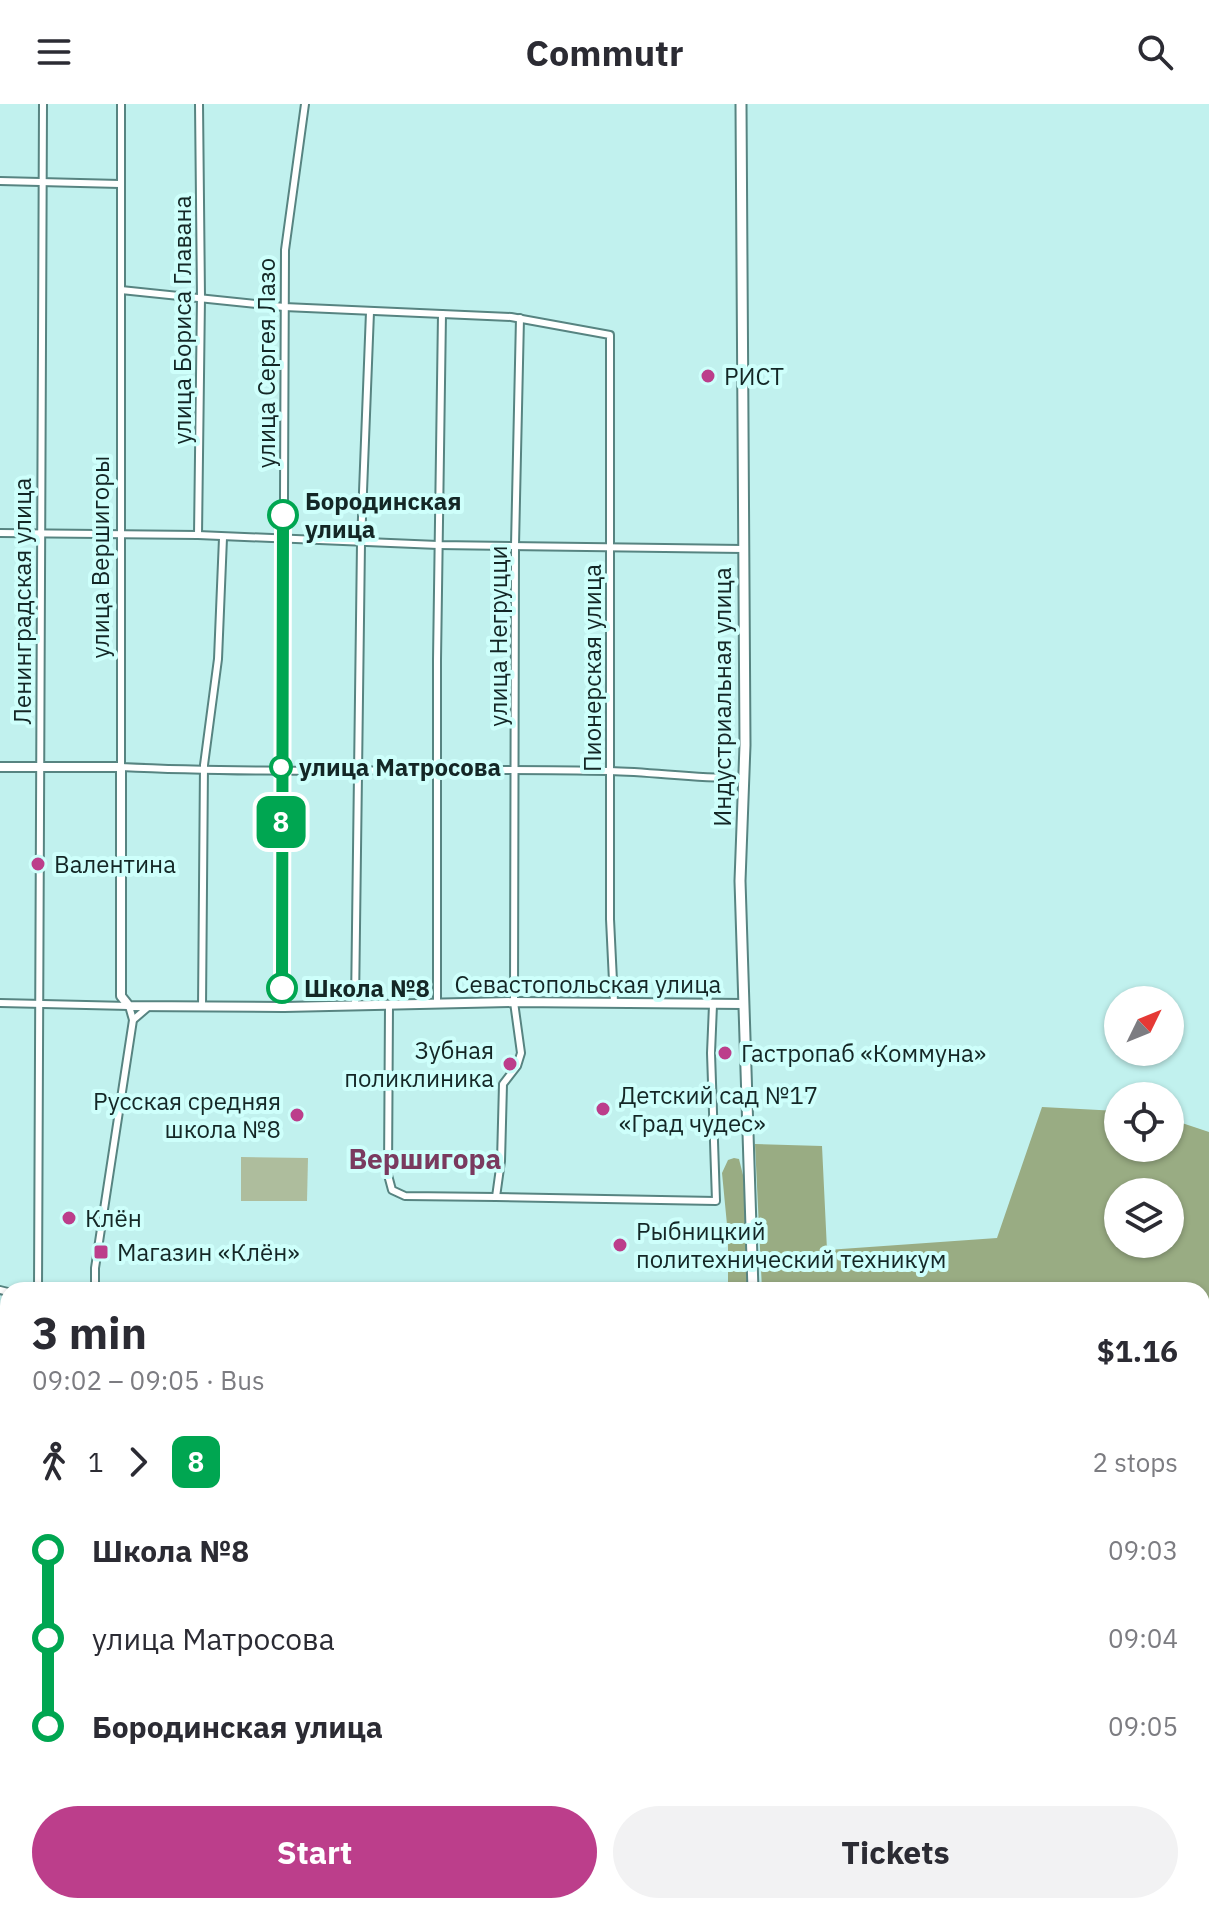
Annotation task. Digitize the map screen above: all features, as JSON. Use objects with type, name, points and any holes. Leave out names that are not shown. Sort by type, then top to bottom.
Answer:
[{"type":"main road","name":"Индустриальная улица","points":[[741,104],[744,778],[740,881],[753,1282]]},
{"type":"street","name":"Ленинградская улица","points":[[38,1282],[43,104]]},
{"type":"street","name":"улица Вершигоры","points":[[121,104],[121,996],[129,1006]]},
{"type":"street","name":"улица Бориса Главана","points":[[198,535],[201,297],[199,104]]},
{"type":"street","name":"улица Сергея Лазо","points":[[284,1007],[281,772],[285,250],[305,104]]},
{"type":"street","points":[[0,181],[120,184]]},
{"type":"street","points":[[121,290],[284,307],[520,318]]},
{"type":"street","points":[[355,1005],[356,771],[370,312]]},
{"type":"street","points":[[437,1004],[442,314]]},
{"type":"street","name":"Пионерская улица","points":[[520,318],[610,335],[610,919],[614,1002]]},
{"type":"street","name":"улица Негруцци","points":[[496,1197],[501,1161],[503,1084],[517,1066],[521,1053],[514,1002],[515,545],[520,318]]},
{"type":"street","points":[[0,533],[198,535],[361,543],[611,549],[743,549]]},
{"type":"street","points":[[202,1007],[203,771],[218,659],[223,538]]},
{"type":"street","points":[[0,767],[281,772],[610,771],[744,778]]},
{"type":"street","name":"Севастопольская улица","points":[[0,1003],[147,1008],[514,1002],[744,1004]]},
{"type":"street","points":[[389,1005],[388,1175],[392,1190],[405,1196],[716,1201],[711,1053],[713,1005]]},
{"type":"street","points":[[95,1282],[133,1020],[129,1006]]},
{"type":"street","points":[[133,1020],[147,1008]]},
{"type":"green space","points":[[1042,1107],[1104,1110],[1104,1162],[1184,1162],[1184,1124],[1209,1132],[1209,1282],[762,1282],[755,1144],[822,1146],[827,1250],[997,1238]]},
{"type":"green space","points":[[241,1157],[308,1158],[307,1201],[241,1201]]},
{"type":"green space","points":[[739,1159],[745,1183],[748,1282],[728,1282],[728,1235],[722,1173],[728,1160]]},
{"type":"bus line","name":"8","points":[[282,988],[283,515]]},
{"type":"place","name":"РИСТ","points":[[708,376]]},
{"type":"place","name":"Бородинская улица","points":[[283,515]]},
{"type":"place","name":"улица Матросова","points":[[281,767]]},
{"type":"place","name":"Валентина","points":[[38,864]]},
{"type":"place","name":"Школа №8","points":[[282,988]]},
{"type":"place","name":"Гастропаб «Коммуна»","points":[[725,1053]]},
{"type":"place","name":"Зубная поликлиника","points":[[510,1064]]},
{"type":"place","name":"Детский сад №17 «Град чудес»","points":[[603,1109]]},
{"type":"place","name":"Русская средняя школа №8","points":[[297,1115]]},
{"type":"place","name":"Клён","points":[[69,1218]]},
{"type":"place","name":"Рыбницкий политехнический техникум","points":[[620,1245]]},
{"type":"place","name":"Магазин «Клён»","points":[[101,1252]]},
{"type":"district","name":"Вершигора","points":[[425,1158]]}]
